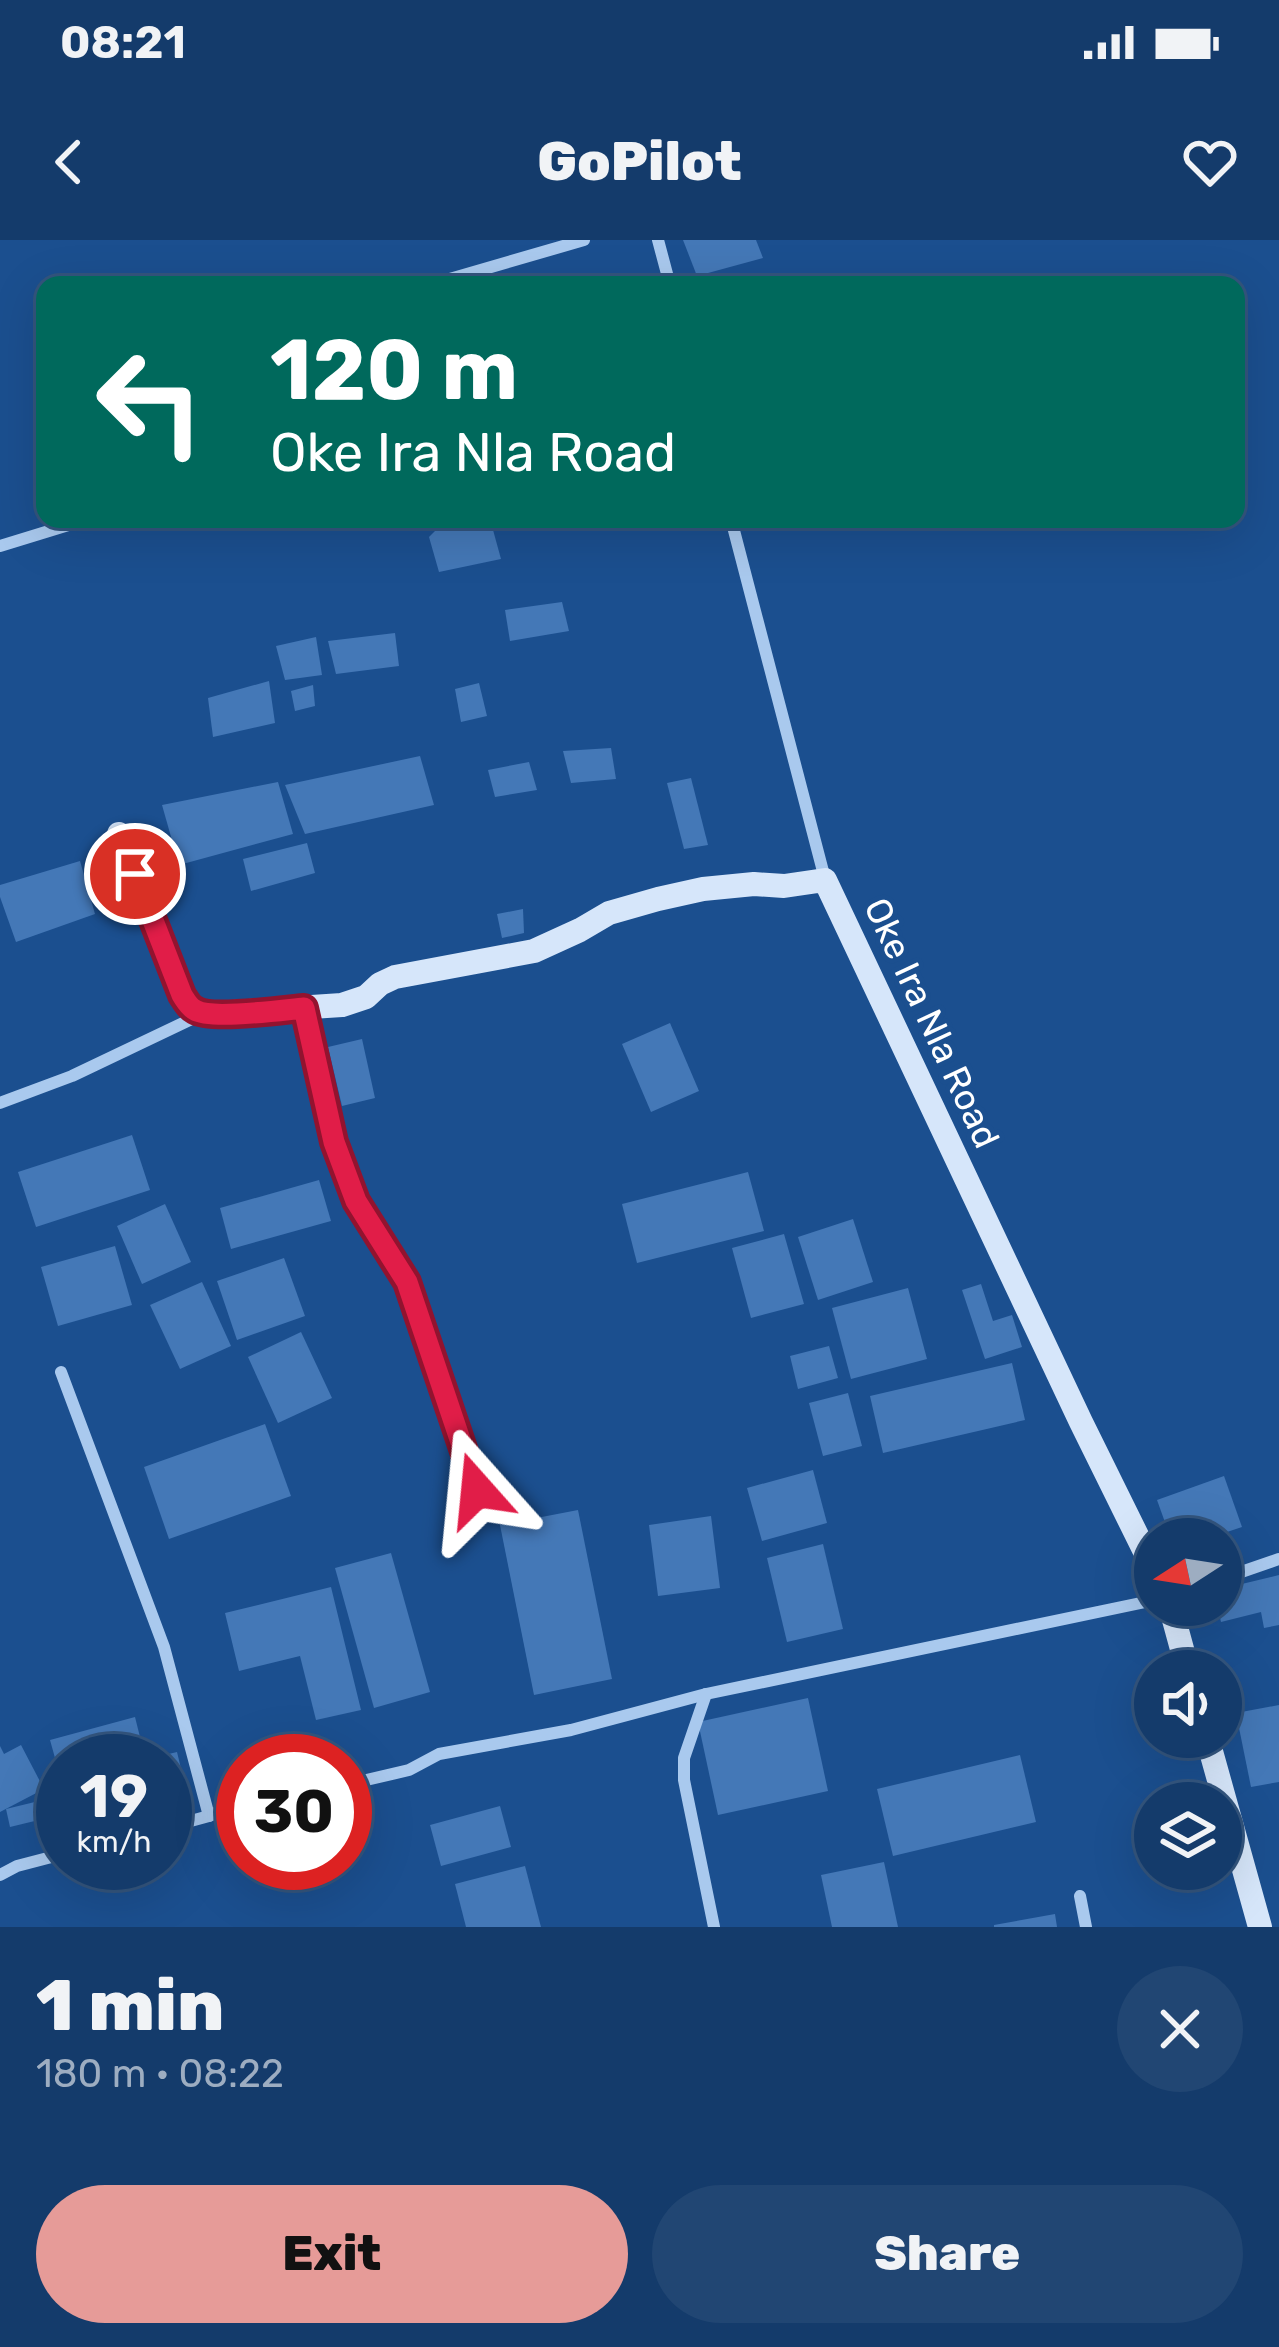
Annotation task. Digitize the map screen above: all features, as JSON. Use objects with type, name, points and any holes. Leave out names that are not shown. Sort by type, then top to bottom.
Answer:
[{"type":"street","points":[[460,276],[584,240]]},
{"type":"street","points":[[658,240],[668,276]]},
{"type":"street","points":[[0,546],[59,528]]},
{"type":"street","points":[[733,528],[825,880]]},
{"type":"street","points":[[119,834],[182,995],[191,1009],[202,1014]]},
{"type":"street","name":"Oke Ira Nla Road","points":[[202,1014],[342,1005],[366,997],[395,977],[534,951],[609,913],[658,899],[703,889],[825,880],[1134,1529]]},
{"type":"street","points":[[304,1008],[334,1142],[356,1201],[407,1282],[477,1490]]},
{"type":"street","points":[[0,1103],[73,1076],[202,1014]]},
{"type":"street","points":[[61,1372],[164,1647],[209,1816]]},
{"type":"street","points":[[1242,1571],[1279,1558]]},
{"type":"street","points":[[372,1779],[409,1770],[439,1754],[571,1730],[706,1694],[1134,1604]]},
{"type":"street","points":[[706,1694],[684,1758],[684,1780],[714,1927]]},
{"type":"street","points":[[1213,1758],[1260,1927]]},
{"type":"street","points":[[192,1821],[216,1813]]},
{"type":"street","points":[[0,1875],[36,1861]]},
{"type":"street","points":[[1080,1896],[1086,1927]]},
{"type":"building","points":[[683,240],[756,240],[763,258],[697,276]]},
{"type":"building","points":[[438,528],[492,528],[501,559],[439,572],[429,537]]},
{"type":"building","points":[[562,602],[569,631],[510,641],[505,610]]},
{"type":"building","points":[[395,633],[399,666],[336,674],[328,641]]},
{"type":"building","points":[[316,637],[322,675],[285,680],[276,646]]},
{"type":"building","points":[[269,681],[275,723],[213,737],[208,698]]},
{"type":"building","points":[[479,683],[487,716],[461,722],[455,689]]},
{"type":"building","points":[[313,685],[315,706],[295,711],[291,691]]},
{"type":"building","points":[[611,748],[616,779],[571,783],[563,751]]},
{"type":"building","points":[[420,756],[434,805],[305,834],[285,785]]},
{"type":"building","points":[[529,762],[537,790],[495,797],[488,770]]},
{"type":"building","points":[[691,778],[708,845],[684,849],[667,783]]},
{"type":"building","points":[[278,782],[293,834],[179,865],[162,805]]},
{"type":"building","points":[[307,843],[315,873],[251,891],[243,859]]},
{"type":"building","points":[[80,861],[95,914],[16,942],[0,885]]},
{"type":"building","points":[[523,909],[524,933],[502,938],[497,914]]},
{"type":"building","points":[[670,1023],[699,1091],[651,1112],[622,1044]]},
{"type":"building","points":[[362,1039],[375,1098],[342,1106],[328,1047]]},
{"type":"building","points":[[132,1135],[150,1190],[36,1227],[18,1172]]},
{"type":"building","points":[[748,1172],[764,1231],[637,1263],[622,1204]]},
{"type":"building","points":[[319,1180],[331,1221],[231,1249],[220,1208]]},
{"type":"building","points":[[165,1204],[191,1262],[142,1284],[117,1226]]},
{"type":"building","points":[[853,1219],[873,1282],[818,1300],[798,1237]]},
{"type":"building","points":[[784,1234],[804,1304],[751,1318],[732,1248]]},
{"type":"building","points":[[115,1246],[132,1305],[58,1326],[41,1267]]},
{"type":"building","points":[[284,1258],[305,1316],[237,1340],[217,1281]]},
{"type":"building","points":[[202,1282],[231,1346],[180,1369],[150,1305]]},
{"type":"building","points":[[981,1284],[993,1321],[1012,1315],[1022,1347],[985,1359],[962,1290]]},
{"type":"building","points":[[908,1288],[927,1359],[851,1379],[832,1308]]},
{"type":"building","points":[[301,1332],[332,1398],[278,1423],[248,1357]]},
{"type":"building","points":[[829,1346],[838,1378],[798,1389],[790,1356]]},
{"type":"building","points":[[1012,1363],[1025,1420],[883,1453],[870,1396]]},
{"type":"building","points":[[848,1393],[862,1446],[823,1456],[809,1403]]},
{"type":"building","points":[[265,1424],[291,1496],[169,1539],[144,1467]]},
{"type":"building","points":[[813,1470],[827,1523],[762,1541],[747,1488]]},
{"type":"building","points":[[1224,1476],[1239,1518],[1163,1518],[1157,1500]]},
{"type":"building","points":[[517,1495],[520,1515],[492,1520],[488,1500]]},
{"type":"building","points":[[578,1510],[612,1679],[534,1695],[500,1525]]},
{"type":"building","points":[[711,1516],[720,1588],[658,1596],[649,1525]]},
{"type":"building","points":[[823,1544],[843,1629],[787,1642],[767,1558]]},
{"type":"building","points":[[391,1553],[430,1692],[374,1708],[335,1568]]},
{"type":"building","points":[[1279,1575],[1279,1625],[1264,1628],[1261,1612],[1242,1617],[1242,1584]]},
{"type":"building","points":[[331,1587],[361,1710],[316,1720],[300,1656],[239,1671],[225,1613]]},
{"type":"building","points":[[808,1698],[828,1791],[718,1815],[698,1722]]},
{"type":"building","points":[[1279,1705],[1279,1782],[1251,1787],[1242,1743],[1242,1712]]},
{"type":"building","points":[[135,1717],[139,1734],[72,1734]]},
{"type":"building","points":[[21,1745],[36,1774],[36,1793],[0,1812],[0,1746],[4,1754]]},
{"type":"building","points":[[1020,1755],[1036,1822],[893,1856],[877,1789]]},
{"type":"building","points":[[36,1802],[36,1821],[10,1827],[6,1809]]},
{"type":"building","points":[[500,1806],[511,1847],[441,1866],[430,1825]]},
{"type":"building","points":[[884,1862],[898,1927],[832,1927],[821,1875]]},
{"type":"building","points":[[525,1866],[541,1927],[466,1927],[455,1884]]},
{"type":"building","points":[[1055,1914],[1057,1927],[994,1927],[994,1925]]},
{"type":"route","points":[[135,874],[191,1009],[219,1015],[304,1008],[334,1142],[356,1201],[407,1282],[477,1490]]}]
